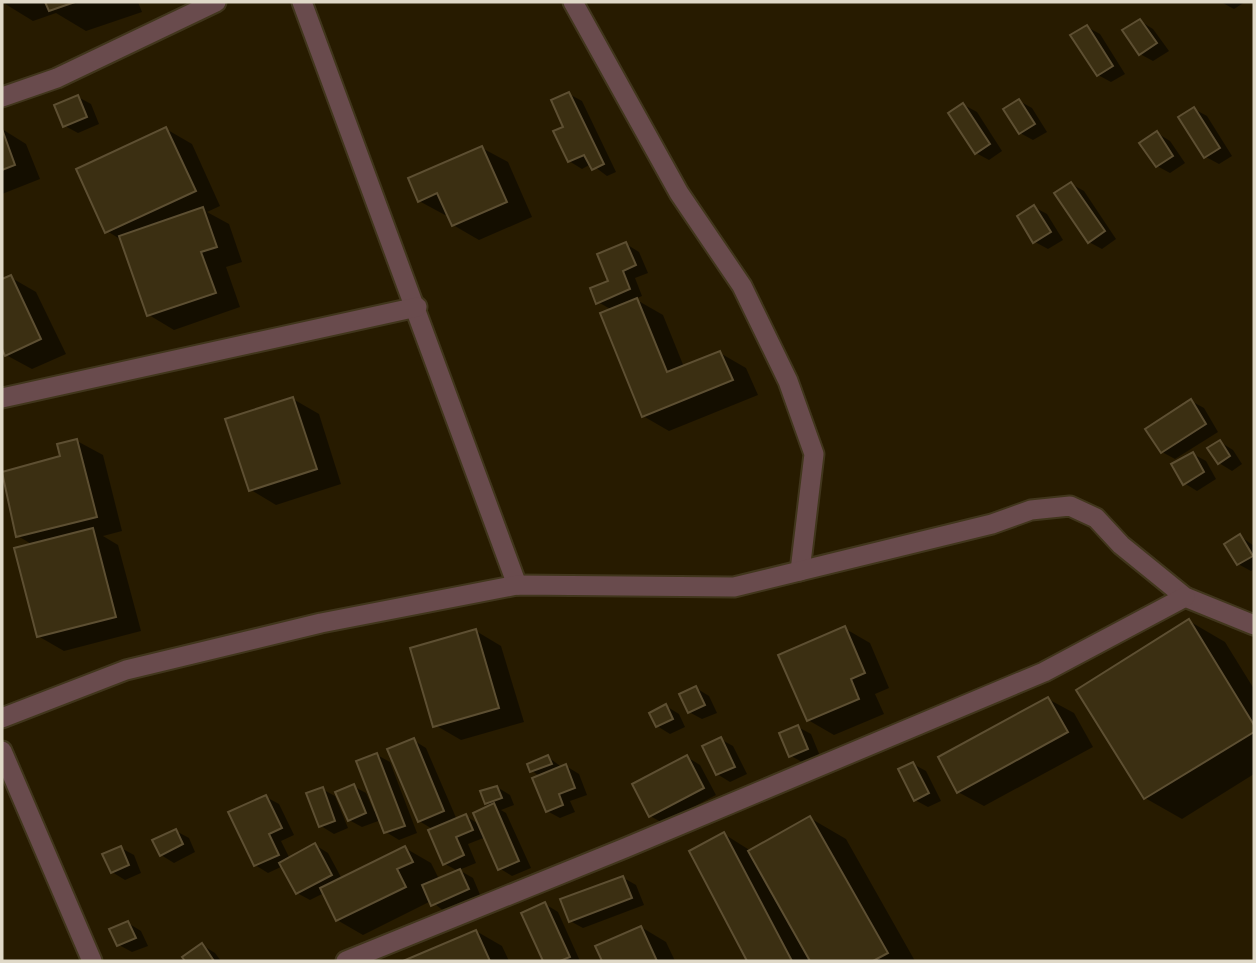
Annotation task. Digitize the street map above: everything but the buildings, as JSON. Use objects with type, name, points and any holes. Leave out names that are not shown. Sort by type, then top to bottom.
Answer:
[{"type":"street","points":[[2,97],[57,78],[216,2]]},
{"type":"street","points":[[302,2],[417,307],[517,584]]},
{"type":"street","points":[[573,2],[680,193],[743,286],[788,381],[814,454],[800,571]]},
{"type":"street","points":[[2,398],[417,307]]},
{"type":"street","points":[[2,718],[126,670],[321,623],[517,584],[734,587],[992,524],[1031,510],[1070,506],[1096,518],[1121,545],[1185,597],[1252,628]]},
{"type":"street","points":[[346,961],[625,848],[1044,672],[1185,597]]},
{"type":"street","points":[[2,751],[92,961]]}]
